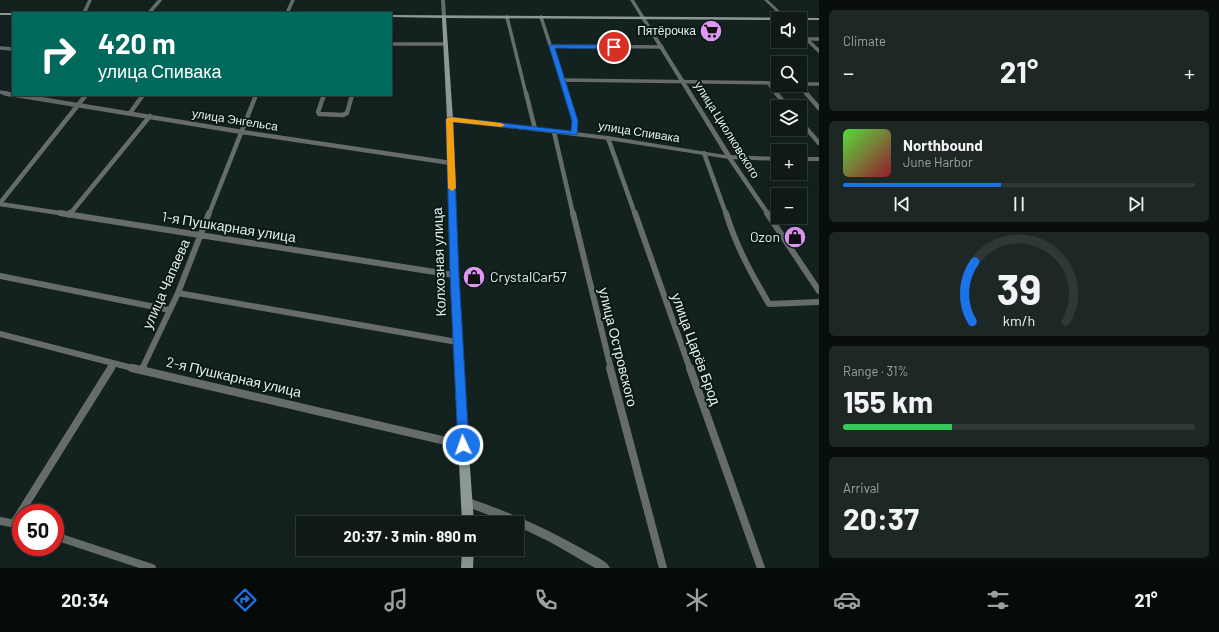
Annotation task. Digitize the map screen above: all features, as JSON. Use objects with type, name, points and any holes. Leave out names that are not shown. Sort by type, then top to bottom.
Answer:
[{"type":"main road","points":[[0,14],[12,14]]},
{"type":"main road","points":[[392,16],[771,19]]},
{"type":"main road","name":"Колхозная улица","points":[[444,16],[450,119],[457,342],[468,516]]},
{"type":"main road","points":[[807,19],[819,19]]},
{"type":"main road","points":[[467,568],[468,556]]},
{"type":"street","points":[[84,12],[90,0]]},
{"type":"street","points":[[150,12],[160,0]]},
{"type":"street","points":[[287,12],[293,0]]},
{"type":"street","name":"Колхозная улица","points":[[443,0],[444,16]]},
{"type":"street","name":"улица Циолковского","points":[[632,0],[642,18],[684,81],[730,157],[819,291]]},
{"type":"street","points":[[766,0],[779,12]]},
{"type":"street","points":[[507,17],[535,129]]},
{"type":"street","points":[[541,17],[563,80],[575,121],[574,134]]},
{"type":"street","points":[[807,39],[819,39]]},
{"type":"street","points":[[807,40],[819,51]]},
{"type":"street","points":[[392,44],[446,44]]},
{"type":"street","points":[[551,46],[662,47]]},
{"type":"street","points":[[0,48],[12,49]]},
{"type":"street","points":[[563,80],[768,83],[782,100]]},
{"type":"street","points":[[807,84],[819,84]]},
{"type":"street","points":[[0,92],[12,94]]},
{"type":"street","points":[[806,92],[819,108]]},
{"type":"street","name":"улица Энгельса","points":[[22,96],[242,132],[451,163]]},
{"type":"street","points":[[0,204],[85,96]]},
{"type":"street","points":[[130,113],[142,96]]},
{"type":"street","name":"улица Чапаева","points":[[142,370],[178,293],[256,96]]},
{"type":"street","points":[[324,96],[318,112],[322,115],[343,115],[347,113],[352,96]]},
{"type":"street","points":[[69,215],[150,116]]},
{"type":"street","name":"улица Спивака","points":[[450,119],[608,138],[730,157],[771,159]]},
{"type":"street","points":[[807,129],[819,143]]},
{"type":"street","name":"улица Островского","points":[[554,132],[595,310],[663,568]]},
{"type":"street","name":"улица Царёв Брод","points":[[608,138],[761,568]]},
{"type":"street","points":[[704,153],[722,199],[731,230],[753,277],[768,304],[819,302]]},
{"type":"street","points":[[807,159],[819,159]]},
{"type":"street","name":"1-я Пушкарная улица","points":[[0,204],[202,234],[454,275]]},
{"type":"street","points":[[0,276],[170,310]]},
{"type":"street","points":[[178,293],[457,342]]},
{"type":"street","name":"2-я Пушкарная улица","points":[[0,334],[114,364],[463,445]]},
{"type":"street","points":[[30,504],[114,364]]},
{"type":"street","points":[[468,504],[493,511],[579,552],[605,568]]},
{"type":"street","points":[[0,521],[12,523]]},
{"type":"street","points":[[64,539],[152,568]]},
{"type":"slow traffic","points":[[452,188],[450,119],[501,125]]},
{"type":"place","name":"Пятёрочка","points":[[711,31]]},
{"type":"place","name":"Ozon","points":[[795,237]]},
{"type":"place","name":"CrystalCar57","points":[[474,277]]},
{"type":"route","points":[[463,445],[454,275],[450,119],[574,134],[575,121],[551,46],[614,47]]}]
